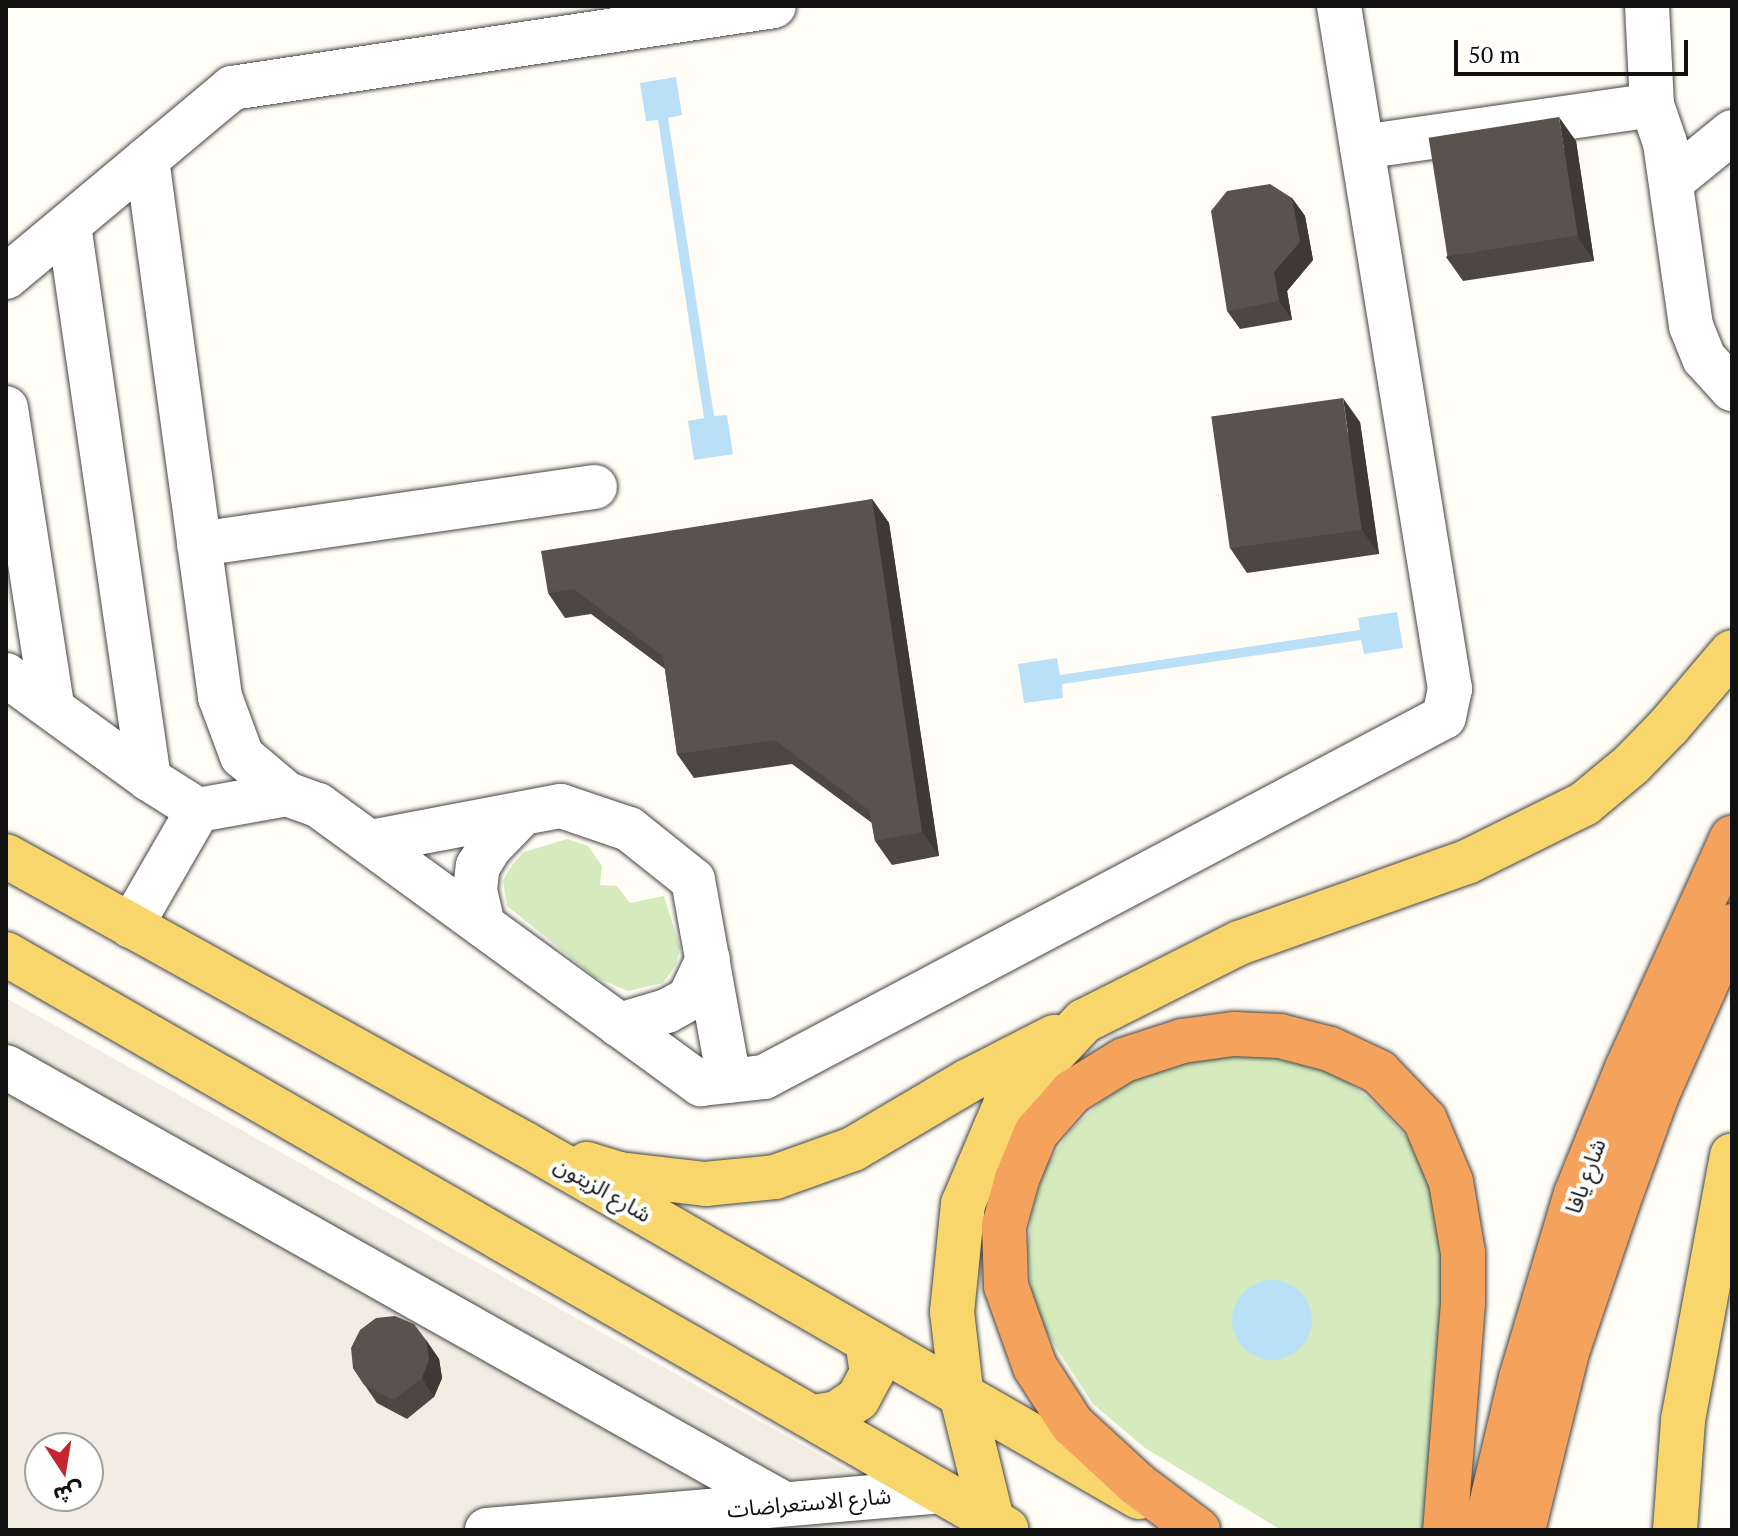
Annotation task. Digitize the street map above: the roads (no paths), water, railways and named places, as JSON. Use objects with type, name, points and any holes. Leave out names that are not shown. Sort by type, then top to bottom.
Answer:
[{"type":"highway","name":"شارع يافا","points":[[1485,1530],[1521,1378],[1576,1194],[1628,1066],[1732,838]]},
{"type":"highway","name":"شارع يافا","points":[[1523,1530],[1567,1352],[1618,1202],[1657,1095],[1732,926]]},
{"type":"highway","points":[[1197,1530],[1137,1484],[1072,1424],[1035,1367],[1006,1286],[1004,1226],[1017,1179],[1036,1133],[1072,1092],[1124,1060],[1182,1041],[1234,1034],[1280,1036],[1330,1049],[1379,1072],[1425,1120],[1436,1145],[1451,1182],[1463,1253],[1463,1303],[1445,1530]]},
{"type":"main road","points":[[525,1144],[619,1174],[705,1184],[775,1177],[853,1149],[968,1081],[1239,943],[1467,862],[1584,804],[1632,764],[1669,726],[1732,652]]},
{"type":"main road","name":"شارع الزيتون","points":[[6,856],[525,1144],[962,1398],[1197,1530]]},
{"type":"main road","points":[[6,954],[813,1417],[996,1527]]},
{"type":"main road","points":[[996,1527],[962,1398],[952,1312],[963,1204],[1005,1105],[1084,1021]]},
{"type":"main road","points":[[1675,1530],[1683,1420],[1732,1155]]},
{"type":"main road","points":[[813,1417],[837,1413],[858,1399],[872,1373],[867,1343]]},
{"type":"street","points":[[6,277],[232,88],[774,6]]},
{"type":"street","points":[[147,159],[220,697],[242,756],[287,794],[318,805],[701,1084],[764,1077],[1444,717],[1450,689],[1339,6]]},
{"type":"street","points":[[1647,6],[1652,105],[1665,143],[1691,326],[1704,358],[1732,389]]},
{"type":"street","points":[[1362,147],[1652,105]]},
{"type":"street","points":[[1671,182],[1732,132]]},
{"type":"street","points":[[69,225],[149,779]]},
{"type":"street","points":[[6,408],[52,706]]},
{"type":"street","points":[[199,544],[595,487]]},
{"type":"street","points":[[6,675],[149,779],[198,810],[287,794]]},
{"type":"street","points":[[370,842],[561,806],[629,829],[693,880],[729,1081]]},
{"type":"street","points":[[131,926],[198,810]]},
{"type":"street","points":[[483,925],[475,889],[478,866],[490,847],[521,815]]},
{"type":"street","points":[[619,1025],[667,1011],[689,999],[708,959]]},
{"type":"street","points":[[6,1067],[784,1504]]},
{"type":"street","name":"شارع الاستعراضات","points":[[487,1530],[939,1491]]},
{"type":"water","points":[[676,77],[682,115],[668,118],[714,416],[727,415],[733,454],[694,460],[688,421],[704,418],[658,120],[646,121],[640,83]]},
{"type":"water","points":[[1397,612],[1403,648],[1364,654],[1361,640],[1062,684],[1063,698],[1024,703],[1018,664],[1057,658],[1060,675],[1360,630],[1358,618]]},
{"type":"water","points":[[1272,1280],[1287,1283],[1300,1292],[1309,1305],[1312,1320],[1309,1335],[1300,1348],[1287,1357],[1272,1360],[1257,1357],[1244,1348],[1235,1335],[1232,1320],[1235,1305],[1244,1292],[1257,1283]]}]
